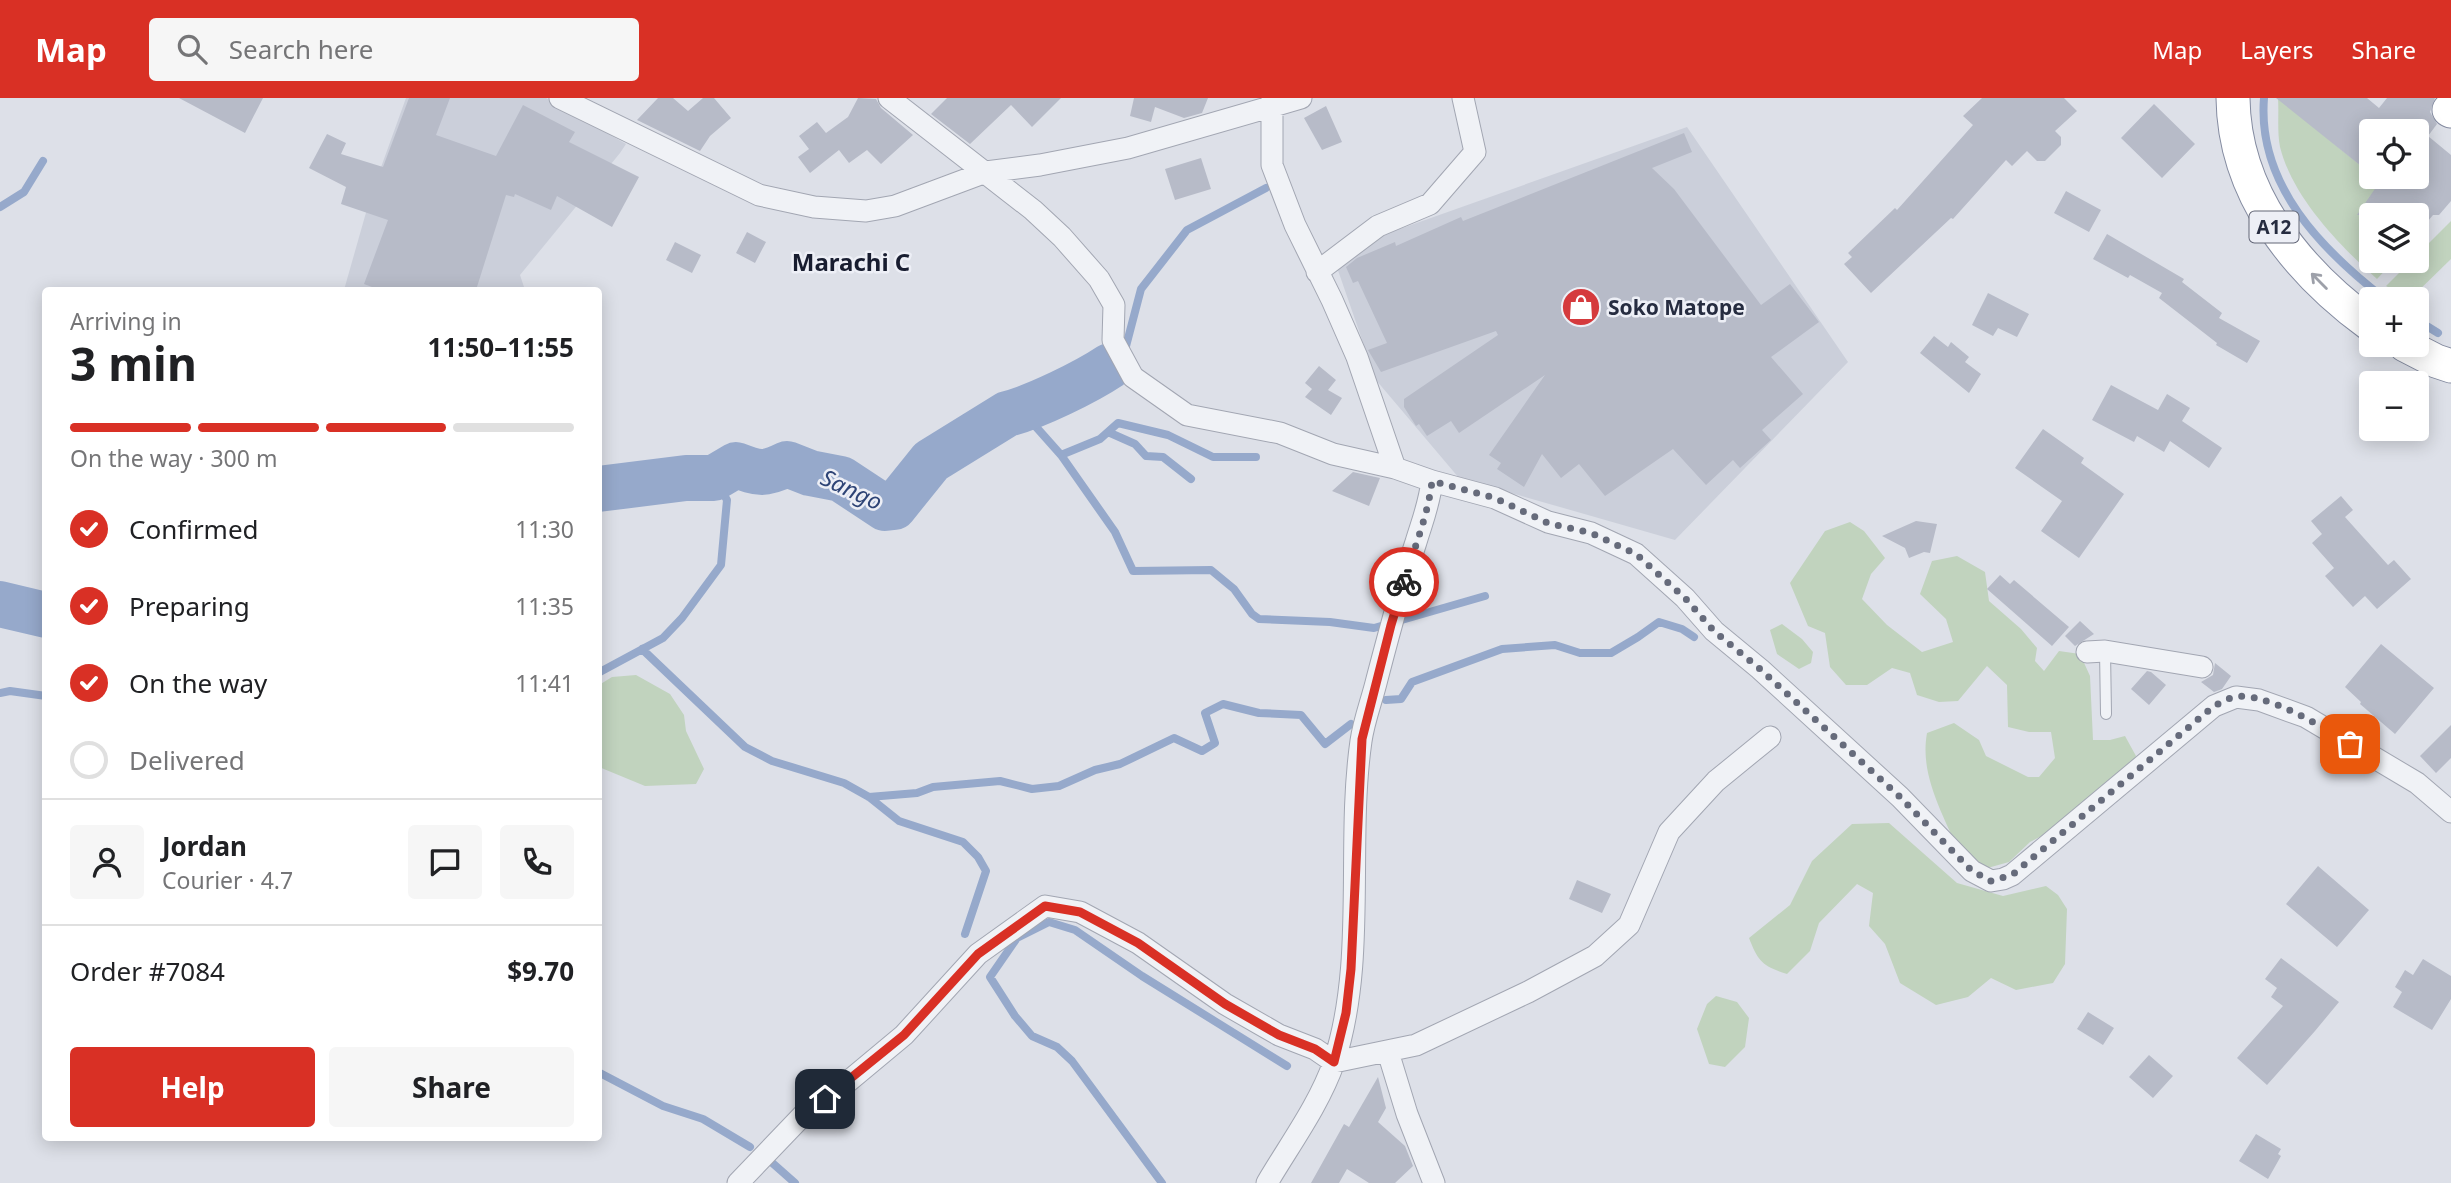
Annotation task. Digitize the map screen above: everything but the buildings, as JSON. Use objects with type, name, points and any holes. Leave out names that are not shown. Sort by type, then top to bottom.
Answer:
[{"type":"highway","points":[[2214,98],[2234,113]]},
{"type":"highway","name":"A12","points":[[2234,113],[2247,176],[2271,224],[2316,278],[2359,316]]},
{"type":"highway","points":[[2428,357],[2451,366]]},
{"type":"street","points":[[560,98],[759,195],[814,207],[866,211],[895,206],[986,172],[1128,148],[1272,102],[1301,98]]},
{"type":"street","points":[[889,98],[986,172],[1062,237],[1099,279],[1114,306],[1113,340],[1133,377],[1143,385],[1186,415],[1280,433],[1333,454],[1395,468],[1495,498],[1548,523],[1591,533],[1636,554],[1685,598],[1714,631],[1760,669],[1900,797],[1972,871],[1991,881],[2012,875],[2214,706],[2236,697],[2259,700],[2306,717],[2417,783],[2451,812]]},
{"type":"street","points":[[1317,272],[1378,226],[1430,204],[1475,152],[1463,98]]},
{"type":"street","points":[[1272,102],[1272,165],[1295,225],[1357,357],[1395,468]]},
{"type":"street","points":[[1267,1183],[1321,1092],[1334,1062],[1346,1013],[1351,969],[1362,739],[1391,625],[1429,505],[1432,481]]},
{"type":"street","points":[[2096,652],[2202,667]]},
{"type":"street","points":[[738,1183],[805,1112],[844,1085],[904,1035],[978,954],[1045,906],[1080,912],[1138,943],[1225,1004],[1279,1035],[1315,1049],[1334,1062],[1416,1045],[1528,992],[1595,956],[1629,925],[1668,832],[1716,780],[1770,737]]},
{"type":"street","points":[[1388,1052],[1434,1183]]},
{"type":"lane","points":[[2096,652],[2106,714]]},
{"type":"shaded area","points":[[406,98],[546,98],[626,144],[520,275],[524,287],[345,287],[371,195]]},
{"type":"shaded area","name":"Soko Matope","points":[[1687,127],[1848,362],[1675,540],[1459,478],[1376,380],[1332,253]]},
{"type":"green space","points":[[2278,98],[2359,164],[2359,189],[2390,189],[2405,203],[2359,203],[2359,262],[2333,236],[2306,202],[2286,166],[2279,135]]},
{"type":"green space","points":[[2451,221],[2451,259],[2422,287],[2386,286],[2399,273],[2429,273],[2429,243]]},
{"type":"green space","points":[[2371,273],[2383,273],[2377,279]]},
{"type":"green space","points":[[1850,522],[1864,531],[1885,558],[1871,574],[1862,599],[1887,625],[1922,652],[1953,642],[1946,619],[1920,594],[1932,561],[1957,556],[1985,572],[1989,601],[2021,629],[2037,648],[2035,661],[2044,671],[2059,651],[2080,654],[2090,676],[2093,740],[2110,740],[2125,736],[2136,756],[2123,776],[2051,831],[2030,842],[2009,862],[1984,869],[1961,857],[1930,781],[1927,733],[1954,723],[1979,740],[1986,756],[2028,777],[2039,777],[2055,758],[2051,732],[2029,732],[2008,727],[2007,685],[1987,666],[1958,701],[1939,702],[1917,695],[1910,673],[1892,668],[1867,685],[1846,685],[1830,667],[1825,633],[1808,626],[1790,583],[1825,531]]},
{"type":"green space","points":[[1782,624],[1802,639],[1813,652],[1811,663],[1799,669],[1777,654],[1770,630]]},
{"type":"green space","points":[[636,675],[670,694],[684,715],[686,731],[704,769],[696,784],[645,786],[602,768],[602,683],[612,677]]},
{"type":"green space","points":[[1889,823],[1957,883],[2003,896],[2046,886],[2058,895],[2067,909],[2065,964],[2053,983],[2016,990],[1991,978],[1968,997],[1936,1005],[1900,983],[1885,944],[1869,926],[1873,893],[1857,884],[1819,923],[1810,951],[1787,974],[1762,962],[1749,938],[1790,905],[1812,861],[1852,824]]},
{"type":"green space","points":[[1716,996],[1737,1002],[1749,1018],[1745,1047],[1725,1067],[1709,1064],[1697,1029],[1707,1004]]},
{"type":"waterway","points":[[2264,98],[2265,130],[2271,159],[2283,187],[2298,213],[2317,237],[2370,287]]},
{"type":"waterway","points":[[0,207],[24,192],[43,161]]},
{"type":"waterway","name":"Sango","points":[[1125,350],[1141,289],[1187,230],[1266,188]]},
{"type":"waterway","points":[[2429,327],[2438,333]]},
{"type":"waterway","name":"Sango","points":[[602,488],[686,478],[714,478],[736,465],[762,472],[787,464],[810,473],[841,479],[885,508],[894,507],[931,461],[1007,414],[1060,393],[1110,366]]},
{"type":"waterway","points":[[1021,410],[1061,455],[1100,439],[1118,423],[1168,435],[1213,457],[1256,457]]},
{"type":"waterway","points":[[1108,432],[1135,444],[1146,456],[1163,457],[1191,479]]},
{"type":"waterway","points":[[1061,455],[1115,532],[1133,571],[1211,570],[1234,589],[1252,614],[1259,619],[1330,622],[1374,628],[1485,596]]},
{"type":"waterway","points":[[602,671],[663,638],[682,618],[721,565],[727,500],[714,478]]},
{"type":"waterway","name":"Sango","points":[[0,604],[42,614]]},
{"type":"waterway","points":[[1386,700],[1401,699],[1412,682],[1502,649],[1555,645],[1580,653],[1611,653],[1659,622],[1682,629],[1694,637]]},
{"type":"waterway","points":[[642,649],[745,747],[772,761],[844,783],[869,797],[899,821],[963,842],[978,857],[986,871],[965,934]]},
{"type":"waterway","points":[[0,693],[10,691],[42,695]]},
{"type":"waterway","points":[[869,797],[917,793],[933,787],[1000,781],[1032,789],[1059,786],[1095,770],[1120,764],[1174,738],[1202,751],[1215,743],[1205,713],[1223,704],[1259,713],[1301,715],[1325,744],[1351,724]]},
{"type":"waterway","points":[[1162,1183],[1072,1061],[1057,1047],[1032,1036],[1015,1016],[990,977],[1017,938],[1049,922],[1075,930],[1142,976],[1287,1066]]},
{"type":"waterway","points":[[602,1074],[663,1106],[703,1119],[750,1147]]},
{"type":"waterway","points":[[769,1160],[795,1183]]},
{"type":"way so far","points":[[1404,582],[1429,505],[1432,481],[1495,498],[1548,523],[1591,533],[1636,554],[1685,598],[1714,631],[1760,669],[1900,797],[1972,871],[1991,881],[2012,875],[2214,706],[2236,697],[2259,700],[2306,717],[2350,744]]},
{"type":"place","name":"Soko Matope","points":[[1581,307]]},
{"type":"district","name":"Marachi C","points":[[851,261]]},
{"type":"route","points":[[825,1099],[904,1035],[978,954],[1045,906],[1080,912],[1138,943],[1225,1004],[1279,1035],[1315,1049],[1334,1062],[1346,1013],[1351,969],[1357,788],[1362,739],[1404,582]]}]
